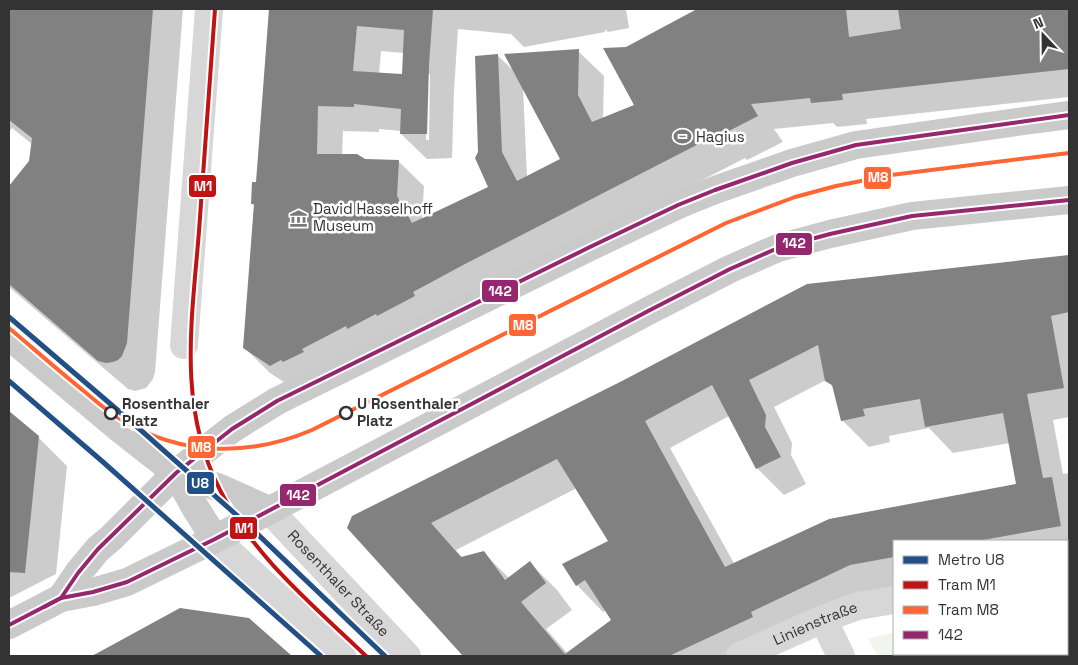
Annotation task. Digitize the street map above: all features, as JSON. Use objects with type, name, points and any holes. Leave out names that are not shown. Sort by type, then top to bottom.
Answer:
[{"type":"main road","points":[[62,598],[78,573],[98,549],[176,473],[232,429],[277,401],[592,246],[678,205],[715,190],[792,163],[858,145],[1024,120],[1069,116]]},
{"type":"main road","points":[[9,625],[62,598],[93,592],[127,582],[215,539],[652,309],[730,269],[778,248],[830,234],[912,216],[1069,200]]},
{"type":"main road","points":[[9,336],[176,473],[220,488],[269,510]]},
{"type":"main road","points":[[176,473],[215,539]]},
{"type":"street","points":[[184,345],[208,9]]},
{"type":"street","name":"Rosenthaler Straße","points":[[269,510],[407,656]]},
{"type":"street","points":[[215,539],[342,656]]},
{"type":"street","name":"Linienstraße","points":[[740,656],[823,619],[858,606],[893,600]]},
{"type":"street","points":[[823,619],[841,656]]},
{"type":"shaded area","points":[[1069,599],[1069,656],[878,656],[868,638],[893,633],[893,655],[1068,655]]},
{"type":"building","points":[[9,9],[153,9],[127,343],[122,356],[113,362],[98,361],[9,284],[9,186],[29,161],[32,138],[9,120]]},
{"type":"building","points":[[269,9],[433,9],[427,134],[400,134],[401,109],[354,104],[354,107],[318,106],[317,154],[357,154],[365,159],[399,160],[397,196],[412,223],[488,187],[475,158],[478,152],[475,56],[498,54],[502,152],[517,181],[560,159],[504,54],[579,49],[578,95],[592,122],[634,105],[603,48],[626,47],[697,9],[846,9],[849,37],[901,29],[898,9],[1069,9],[1069,69],[842,94],[843,100],[811,103],[810,98],[751,104],[758,116],[721,135],[720,133],[465,264],[413,292],[415,296],[377,316],[376,314],[347,329],[346,326],[302,349],[304,352],[270,366],[243,348],[254,204],[251,204],[252,182],[256,182]],"holes":[[[357,26],[404,30],[402,74],[353,71]]]},
{"type":"building","points":[[1069,255],[1069,312],[1051,316],[1064,388],[1027,394],[1043,478],[1052,477],[1061,526],[983,540],[893,540],[893,557],[850,565],[751,612],[753,617],[669,656],[463,656],[347,528],[352,516],[622,381],[807,284]],"holes":[[[818,345],[825,381],[832,385],[841,421],[865,416],[863,409],[920,399],[925,427],[1003,413],[1016,484],[829,519],[725,567],[645,421],[712,385],[756,469],[781,457],[765,427],[766,415],[749,380]],[[557,459],[608,541],[562,564],[576,586],[585,580],[611,620],[565,654],[521,602],[546,583],[530,561],[505,580],[484,551],[461,557],[431,523]]]},
{"type":"building","points":[[9,411],[39,436],[25,573],[9,572]]},
{"type":"building","points":[[180,608],[249,618],[292,656],[92,656]]},
{"type":"metro line","name":"U8","points":[[9,317],[250,527],[385,656]]},
{"type":"metro line","name":"U8","points":[[9,381],[321,656]]},
{"type":"tram line","name":"M1","points":[[215,9],[191,330],[193,395],[198,427],[206,458],[220,490],[249,537],[286,579],[366,656]]},
{"type":"tram line","name":"M8","points":[[9,328],[107,410],[145,432],[168,441],[215,449],[264,445],[312,430],[726,223],[795,197],[836,186],[891,175],[1069,153]]},
{"type":"transit line","name":"142","points":[[9,625],[61,598],[98,549],[176,473],[232,429],[277,401],[592,246],[678,205],[715,190],[792,163],[856,145],[1069,115]]},
{"type":"transit line","name":"142","points":[[44,607],[61,598],[93,592],[127,582],[215,539],[652,309],[730,269],[778,248],[830,234],[912,216],[1069,200]]},
{"type":"place","name":"Hagius","points":[[682,137]]},
{"type":"place","name":"David Hasselhoff Museum","points":[[299,218]]},
{"type":"place","name":"Rosenthaler Platz","points":[[111,413]]},
{"type":"place","name":"U Rosenthaler Platz","points":[[346,413]]}]
